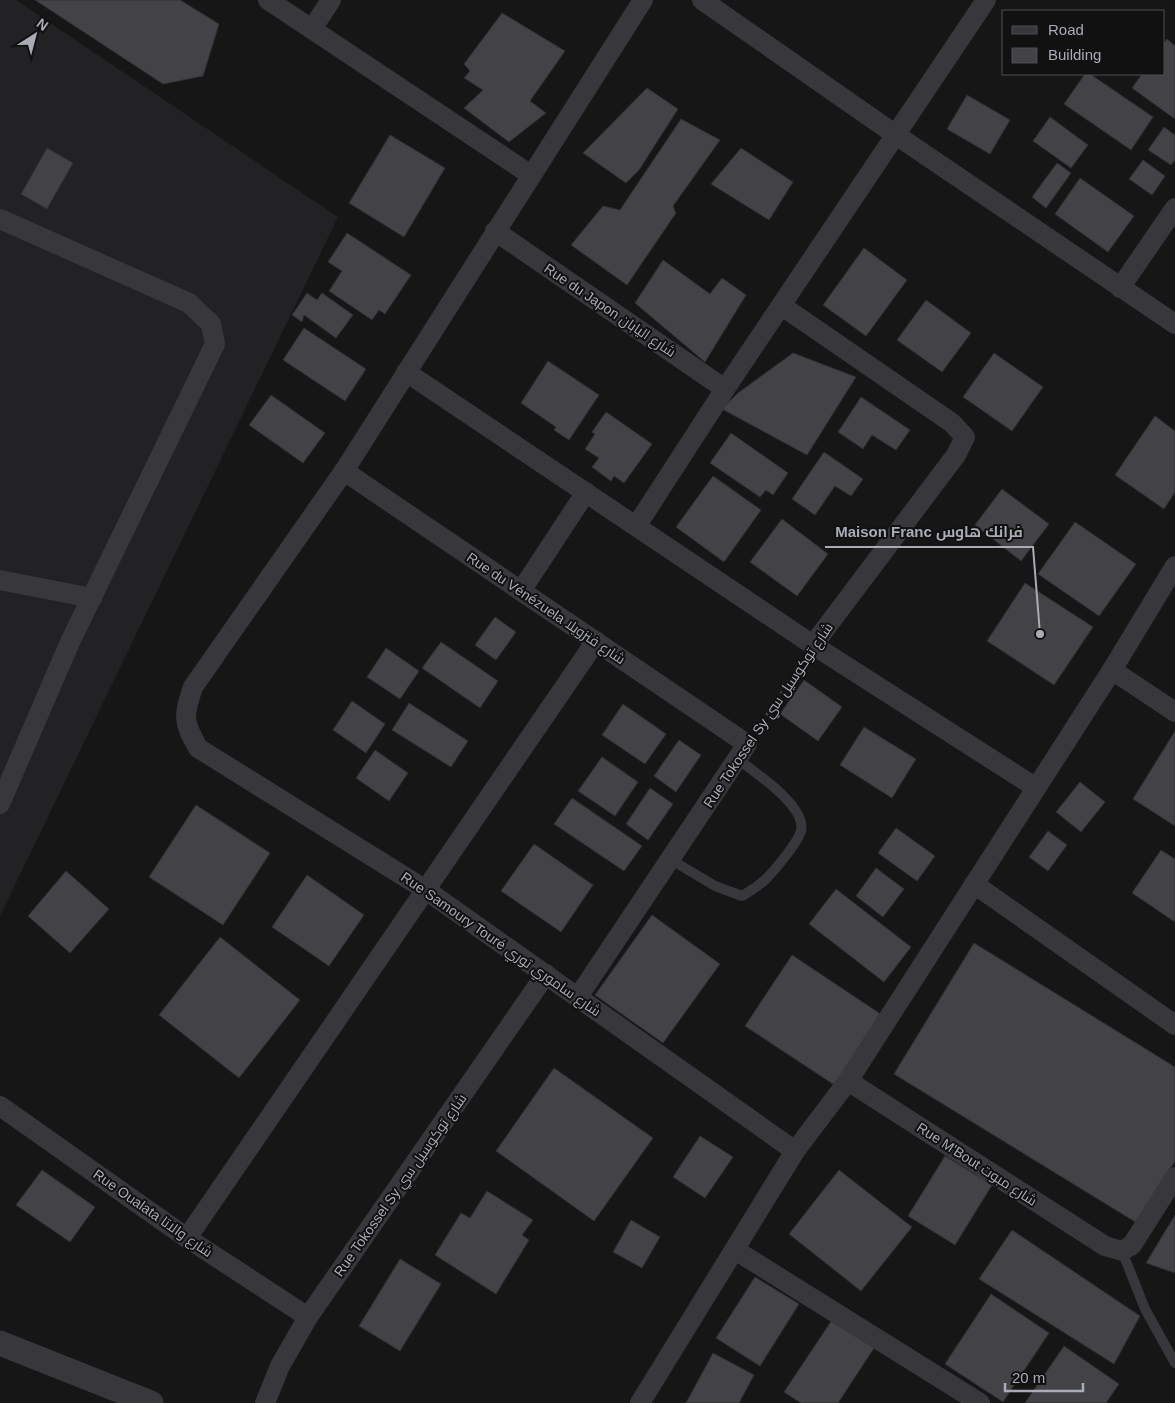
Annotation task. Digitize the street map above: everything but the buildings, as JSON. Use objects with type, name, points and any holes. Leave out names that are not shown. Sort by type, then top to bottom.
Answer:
[{"type":"street","points":[[268,0],[531,174]]},
{"type":"street","points":[[312,29],[331,0]]},
{"type":"street","points":[[344,472],[643,0]]},
{"type":"street","points":[[702,0],[896,135],[1175,324]]},
{"type":"street","points":[[637,525],[725,389],[986,0]]},
{"type":"street","points":[[1120,288],[1175,208]]},
{"type":"street","points":[[0,219],[189,303],[211,324],[215,344],[92,598],[0,804]]},
{"type":"street","name":"Rue du Japon شارع اليابان","points":[[495,231],[725,389]]},
{"type":"street","name":"Rue Tokossel Sy شارع توكوسيل سي","points":[[782,306],[952,423],[965,437],[956,456],[813,645]]},
{"type":"street","points":[[406,372],[637,525],[813,645],[1036,787]]},
{"type":"street","name":"Rue du Vénézuela شارع فنزويلا","points":[[344,472],[596,641],[743,751]]},
{"type":"street","name":"Rue Samoury Touré شارع ساموري توري","points":[[344,472],[193,686],[186,707],[185,724],[198,748],[426,890],[795,1151]]},
{"type":"street","points":[[521,591],[586,492]]},
{"type":"street","points":[[640,1403],[795,1151],[848,1081],[1112,670],[1175,566]]},
{"type":"street","points":[[0,580],[92,598]]},
{"type":"street","points":[[187,1238],[596,641]]},
{"type":"street","points":[[1112,670],[1175,712]]},
{"type":"street","name":"Rue Tokossel Sy شارع توكوسيل سي","points":[[578,997],[743,751]]},
{"type":"street","points":[[974,884],[1175,1025]]},
{"type":"street","name":"Rue Tokossel Sy شارع توكوسيل سي","points":[[265,1403],[280,1366],[308,1317],[546,974]]},
{"type":"street","name":"Rue M'Bout شارع مبوت","points":[[848,1081],[1114,1248]]},
{"type":"street","name":"Rue Oualata شارع والاتا","points":[[0,1106],[187,1238],[308,1317]]},
{"type":"street","points":[[1114,1248],[1132,1245],[1175,1177]]},
{"type":"street","points":[[735,1250],[980,1403]]},
{"type":"street","points":[[0,1343],[151,1403]]},
{"type":"lane","points":[[670,859],[715,886],[742,896],[763,884],[793,847],[801,831],[801,819],[784,795],[743,751]]},
{"type":"lane","points":[[1114,1248],[1175,1364]]},
{"type":"path","name":"Rue Tokossel Sy شارع توكوسيل سي","points":[[743,751],[813,645]]},
{"type":"shaded area","points":[[0,0],[16,0],[338,217],[0,916]]},
{"type":"place","name":"Maison Franc فرانك هاوس","points":[[1040,634]]}]
